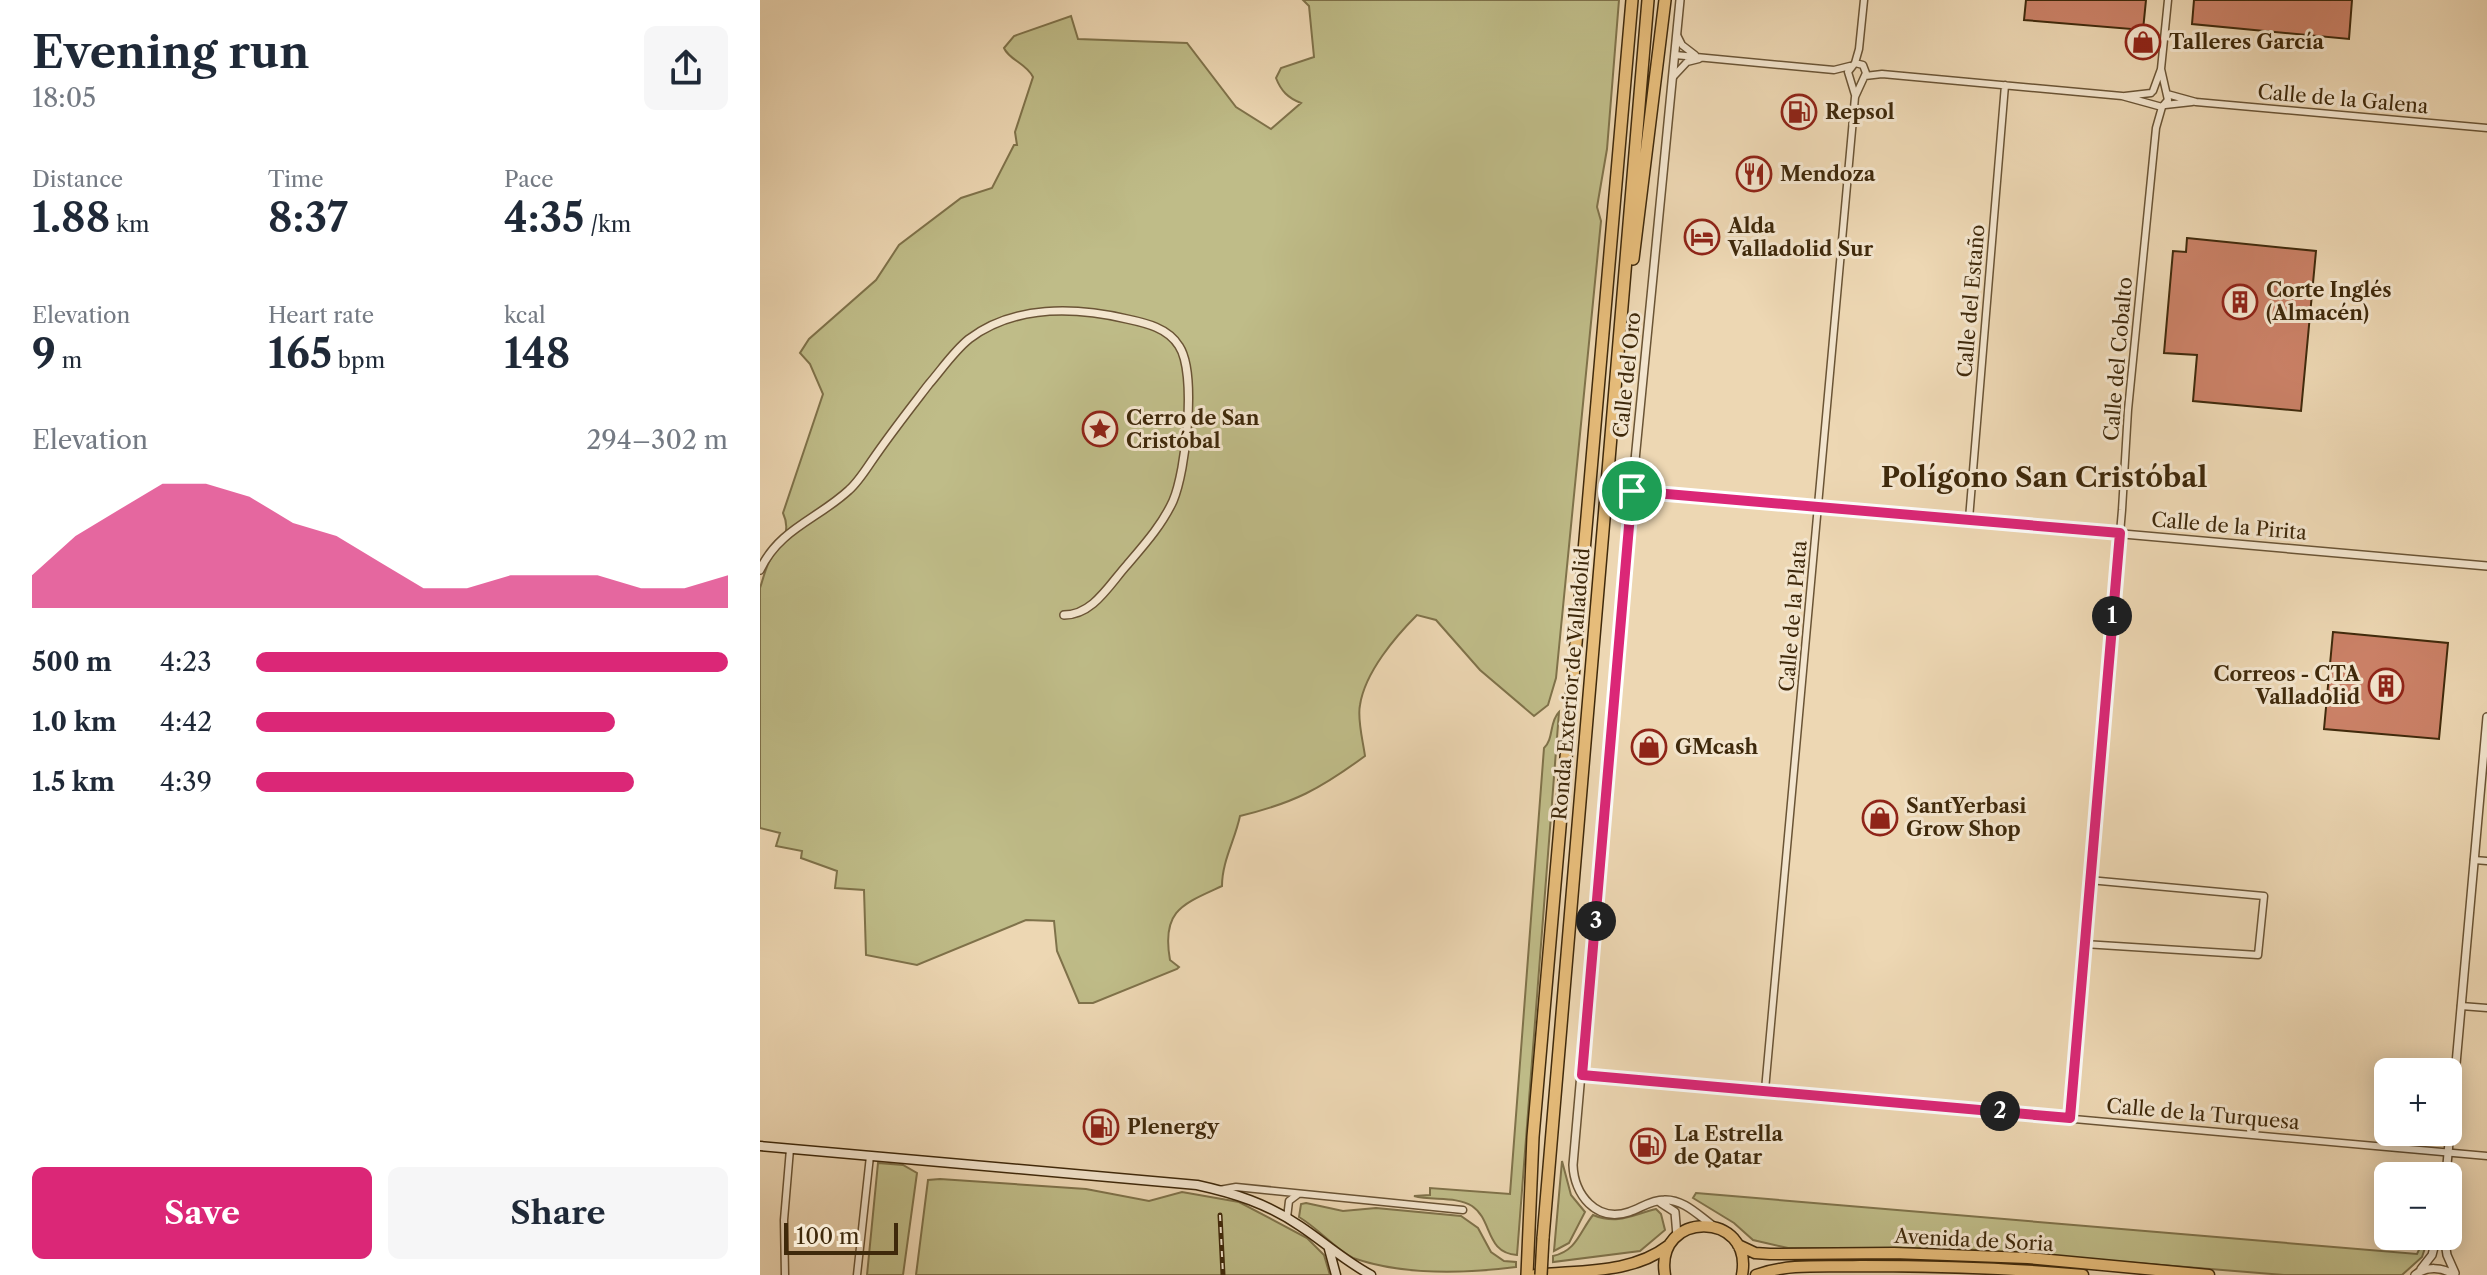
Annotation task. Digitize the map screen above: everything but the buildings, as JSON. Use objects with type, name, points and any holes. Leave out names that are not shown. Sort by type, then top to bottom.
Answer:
[{"type":"highway","name":"Ronda Exterior de Valladolid","points":[[1527,1275],[1533,1137],[1630,0]]},
{"type":"highway","name":"Ronda Exterior de Valladolid","points":[[1538,1275],[1648,0]]},
{"type":"highway","points":[[1622,302],[1632,267],[1665,0]]},
{"type":"highway","points":[[1538,1275],[1622,1266],[1646,1260],[1697,1226],[1725,1231],[1738,1245],[1743,1262],[1742,1275]]},
{"type":"highway","points":[[1665,1275],[1664,1259],[1674,1240]]},
{"type":"highway","name":"Avenida de Soria","points":[[1738,1245],[1755,1253],[1770,1254],[1894,1253],[2028,1258],[2209,1275]]},
{"type":"highway","name":"Avenida de Soria","points":[[1756,1275],[1776,1268],[1896,1266],[2083,1275]]},
{"type":"main road","points":[[760,1146],[1219,1190],[1245,1197],[1287,1218],[1371,1275]]},
{"type":"main road","points":[[1328,1248],[1336,1275]]},
{"type":"street","name":"Calle del Oro","points":[[1655,1201],[1628,1213],[1611,1214],[1594,1208],[1579,1193],[1573,1165],[1632,491],[1680,0]]},
{"type":"street","points":[[1853,65],[1859,49],[1864,0]]},
{"type":"street","points":[[2122,96],[2152,92],[2161,69],[2168,0]]},
{"type":"street","points":[[1677,35],[1690,52],[1702,58]]},
{"type":"street","points":[[1859,49],[1864,66],[1863,79]]},
{"type":"street","points":[[1675,55],[1834,70],[1853,65],[1864,66],[1882,74],[2122,96],[2153,106]]},
{"type":"street","points":[[1673,78],[1687,62],[1702,58]]},
{"type":"street","name":"Calle de la Plata","points":[[1765,1090],[1855,97],[1851,78],[1853,65]]},
{"type":"street","points":[[2161,69],[2166,93]]},
{"type":"street","points":[[1834,70],[1851,78],[1863,79],[1882,74]]},
{"type":"street","name":"Calle de la Plata","points":[[1855,97],[1863,79]]},
{"type":"street","name":"Calle del Estaño","points":[[1969,519],[2005,85]]},
{"type":"street","name":"Calle de la Galena","points":[[2152,92],[2196,102],[2487,128]]},
{"type":"street","name":"Calle del Cobalto","points":[[2070,1118],[2128,410],[2156,128],[2152,92]]},
{"type":"street","name":"Calle del Cobalto","points":[[2156,128],[2166,93]]},
{"type":"street","name":"Calle de la Galena","points":[[2153,106],[2196,102]]},
{"type":"street","points":[[760,570],[778,541],[850,490],[898,421],[969,339],[992,325],[1020,316],[1065,310],[1100,313],[1164,331],[1181,348],[1188,387],[1181,473],[1167,513],[1138,553],[1091,607],[1077,615],[1064,615]]},
{"type":"street","name":"Calle de la Pirita","points":[[1632,491],[2487,566]]},
{"type":"street","points":[[2447,1162],[2487,717]]},
{"type":"street","points":[[2474,860],[2487,861]]},
{"type":"street","points":[[2084,944],[2258,955],[2264,896],[2089,880]]},
{"type":"street","points":[[2461,1006],[2487,1008]]},
{"type":"street","name":"Calle de la Turquesa","points":[[1582,1075],[2487,1156]]},
{"type":"street","points":[[785,1275],[784,1220],[790,1149]]},
{"type":"street","points":[[857,1275],[870,1156]]},
{"type":"street","points":[[1219,1190],[1236,1187],[1463,1210]]},
{"type":"street","points":[[1287,1218],[1289,1201],[1297,1195]]},
{"type":"street","points":[[1655,1201],[1677,1202],[1714,1227]]},
{"type":"street","points":[[1655,1201],[1671,1207],[1675,1212],[1678,1225],[1674,1240]]},
{"type":"street","points":[[2417,1273],[2433,1250]]},
{"type":"street","points":[[2446,1250],[2455,1275]]},
{"type":"street","points":[[2417,1273],[2435,1268],[2455,1275]]},
{"type":"shaded area","points":[[1303,0],[1619,0],[1607,149],[1597,207],[1601,221],[1556,678],[1548,705],[1534,716],[1480,670],[1436,620],[1417,615],[1382,656],[1363,693],[1359,717],[1365,756],[1306,794],[1240,816],[1224,868],[1222,886],[1186,904],[1172,919],[1168,943],[1170,960],[1179,967],[1177,969],[1093,1003],[1079,1003],[1057,951],[1054,921],[1026,920],[917,965],[866,955],[864,890],[835,888],[837,871],[801,858],[802,851],[776,846],[780,833],[760,828],[760,588],[769,562],[785,533],[783,513],[823,394],[810,364],[800,353],[809,339],[876,280],[899,245],[961,198],[992,188],[1014,145],[1017,145],[1015,132],[1033,77],[1004,48],[1014,36],[1071,16],[1078,39],[1187,43],[1236,107],[1271,129],[1301,103],[1280,87],[1276,78],[1281,68],[1314,57],[1309,6]]},
{"type":"shaded area","points":[[1559,712],[1517,1255],[1499,1248],[1479,1212],[1472,1206],[1459,1201],[1414,1196],[1430,1195],[1430,1188],[1510,1194],[1544,748]]},
{"type":"shaded area","points":[[1562,1161],[1571,1195],[1585,1212],[1569,1243],[1554,1251]]},
{"type":"shaded area","points":[[878,1163],[903,1165],[917,1173],[903,1275],[867,1275]]},
{"type":"shaded area","points":[[928,1180],[1086,1189],[1149,1201],[1182,1192],[1239,1202],[1307,1238],[1324,1255],[1330,1275],[916,1275]]},
{"type":"shaded area","points":[[1696,1193],[2417,1254],[2419,1250],[2424,1250],[2422,1257],[2402,1275],[2284,1275],[1952,1248],[1788,1248],[1753,1240],[1734,1223],[1693,1198]]},
{"type":"shaded area","points":[[1301,1204],[1343,1211],[1376,1208],[1461,1216],[1478,1228],[1491,1252],[1504,1261],[1516,1262],[1516,1267],[1433,1272],[1372,1264],[1353,1258],[1339,1249],[1299,1217]]},
{"type":"shaded area","points":[[1656,1209],[1661,1214],[1665,1230],[1640,1251],[1553,1262],[1553,1256],[1573,1245],[1593,1215],[1618,1219]]},
{"type":"railway","points":[[1220,1215],[1223,1275]]},
{"type":"place","name":"Talleres García","points":[[2143,42]]},
{"type":"place","name":"Repsol","points":[[1799,112]]},
{"type":"place","name":"Mendoza","points":[[1754,174]]},
{"type":"place","name":"Alda Valladolid Sur","points":[[1702,237]]},
{"type":"place","name":"Corte Inglés (Almacén)","points":[[2240,302]]},
{"type":"place","name":"Cerro de San Cristóbal","points":[[1100,429]]},
{"type":"place","name":"Correos - CTA Valladolid","points":[[2386,686]]},
{"type":"place","name":"GMcash","points":[[1649,747]]},
{"type":"place","name":"SantYerbasi Grow Shop","points":[[1880,818]]},
{"type":"place","name":"Plenergy","points":[[1101,1127]]},
{"type":"place","name":"La Estrella de Qatar","points":[[1648,1146]]},
{"type":"district","name":"Polígono San Cristóbal","points":[[2044,477]]},
{"type":"route","points":[[1632,491],[2120,533],[2070,1118],[1582,1075],[1632,491]]}]
